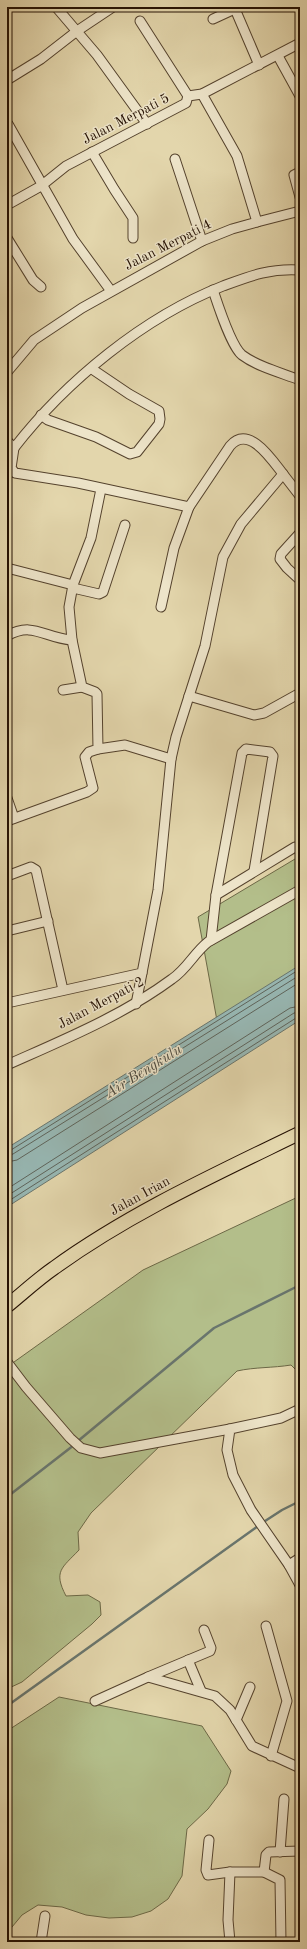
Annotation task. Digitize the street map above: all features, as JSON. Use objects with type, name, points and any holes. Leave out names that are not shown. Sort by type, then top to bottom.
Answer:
[{"type":"main road","name":"Jalan Irian","points":[[7,1306],[53,1268],[110,1231],[210,1177],[300,1133]]},
{"type":"street","points":[[56,7],[100,59],[147,124]]},
{"type":"street","points":[[7,80],[41,59],[77,31],[112,7]]},
{"type":"street","points":[[213,19],[237,8],[259,65]]},
{"type":"street","points":[[140,21],[188,96]]},
{"type":"street","name":"Jalan Merpati 5","points":[[7,205],[41,186],[66,166],[186,103],[188,96],[202,94],[278,56],[300,43]]},
{"type":"street","points":[[278,56],[300,96]]},
{"type":"street","points":[[202,94],[217,118],[242,169],[257,222]]},
{"type":"street","points":[[8,124],[41,186],[72,239],[111,291]]},
{"type":"street","points":[[92,152],[133,218],[133,238]]},
{"type":"street","points":[[174,159],[202,241]]},
{"type":"street","points":[[300,172],[294,175],[300,197]]},
{"type":"street","name":"Jalan Merpati 4","points":[[7,372],[34,340],[111,291],[202,241],[232,229],[300,211]]},
{"type":"street","points":[[7,238],[33,280],[41,287]]},
{"type":"street","points":[[189,507],[15,473],[11,468],[14,448],[41,415],[82,375],[92,369],[148,324],[213,290],[257,273],[287,269],[300,270]]},
{"type":"street","points":[[213,290],[235,346],[242,355],[300,380]]},
{"type":"street","points":[[41,415],[48,420],[96,437],[130,454],[137,452],[159,424],[159,411],[129,394],[92,369]]},
{"type":"street","points":[[161,607],[174,548],[189,507],[230,446],[239,439],[246,438],[262,449],[300,496]]},
{"type":"street","points":[[7,441],[14,448]]},
{"type":"street","points":[[136,1004],[158,890],[170,759],[205,646],[221,566],[228,547],[241,524],[283,474]]},
{"type":"street","points":[[82,687],[72,640],[69,606],[73,586],[91,538],[101,489]]},
{"type":"street","points":[[7,568],[99,594],[103,592],[125,525]]},
{"type":"street","points":[[300,533],[284,551],[280,559],[286,568],[300,580]]},
{"type":"street","points":[[7,636],[26,628],[59,639],[72,640]]},
{"type":"street","points":[[63,690],[82,687],[97,694],[98,749]]},
{"type":"street","points":[[189,696],[254,715],[264,713],[300,693]]},
{"type":"street","points":[[7,798],[11,819],[92,789],[93,784],[85,757],[89,752],[98,749],[122,745],[170,759]]},
{"type":"street","points":[[211,940],[216,895],[242,753],[246,749],[270,752],[273,756],[254,871]]},
{"type":"street","points":[[216,895],[295,847]]},
{"type":"street","points":[[7,876],[29,868],[34,868],[48,921],[63,990]]},
{"type":"street","name":"Jalan Merpati 2","points":[[7,1065],[136,1004],[179,974],[198,951],[211,940],[300,890]]},
{"type":"street","points":[[7,931],[48,921]]},
{"type":"street","points":[[7,1003],[142,973]]},
{"type":"street","points":[[7,1362],[26,1387],[77,1446],[89,1451],[105,1452],[230,1429],[281,1418],[300,1409]]},
{"type":"street","points":[[230,1429],[227,1444],[228,1461],[233,1476],[251,1510],[289,1565],[300,1586]]},
{"type":"street","points":[[289,1565],[300,1558]]},
{"type":"street","points":[[266,1626],[287,1701],[271,1756]]},
{"type":"street","points":[[95,1701],[211,1650],[204,1630]]},
{"type":"street","points":[[188,1660],[201,1691]]},
{"type":"street","points":[[148,1677],[201,1691],[221,1700],[230,1710],[252,1746],[300,1768]]},
{"type":"street","points":[[236,1720],[250,1688]]},
{"type":"street","points":[[280,1852],[284,1799]]},
{"type":"street","points":[[208,1840],[207,1874],[264,1872],[280,1880],[281,1942]]},
{"type":"street","points":[[264,1872],[268,1853],[300,1852]]},
{"type":"street","points":[[230,1872],[228,1920],[230,1942]]},
{"type":"street","points":[[41,1942],[45,1916]]},
{"type":"green space","points":[[300,856],[300,979],[218,1026],[198,917]]},
{"type":"green space","points":[[300,1196],[300,1374],[291,1365],[237,1371],[91,1513],[78,1532],[79,1550],[61,1570],[60,1581],[66,1596],[88,1595],[100,1602],[101,1615],[22,1682],[7,1689],[7,1367],[143,1270]]},
{"type":"green space","points":[[59,1697],[202,1726],[231,1771],[227,1784],[208,1809],[187,1829],[182,1876],[168,1899],[151,1911],[132,1917],[109,1918],[86,1915],[62,1907],[38,1905],[22,1915],[7,1933],[7,1830],[11,1829],[7,1820],[7,1731]]},
{"type":"water","name":"Air Bengkulu","points":[[300,965],[300,1020],[7,1207],[7,1148]]},
{"type":"waterway","points":[[78,1441],[214,1328],[300,1285]]},
{"type":"waterway","points":[[7,1497],[74,1445]]},
{"type":"waterway","points":[[262,1523],[282,1510],[300,1501]]},
{"type":"waterway","points":[[7,1706],[258,1526]]}]
